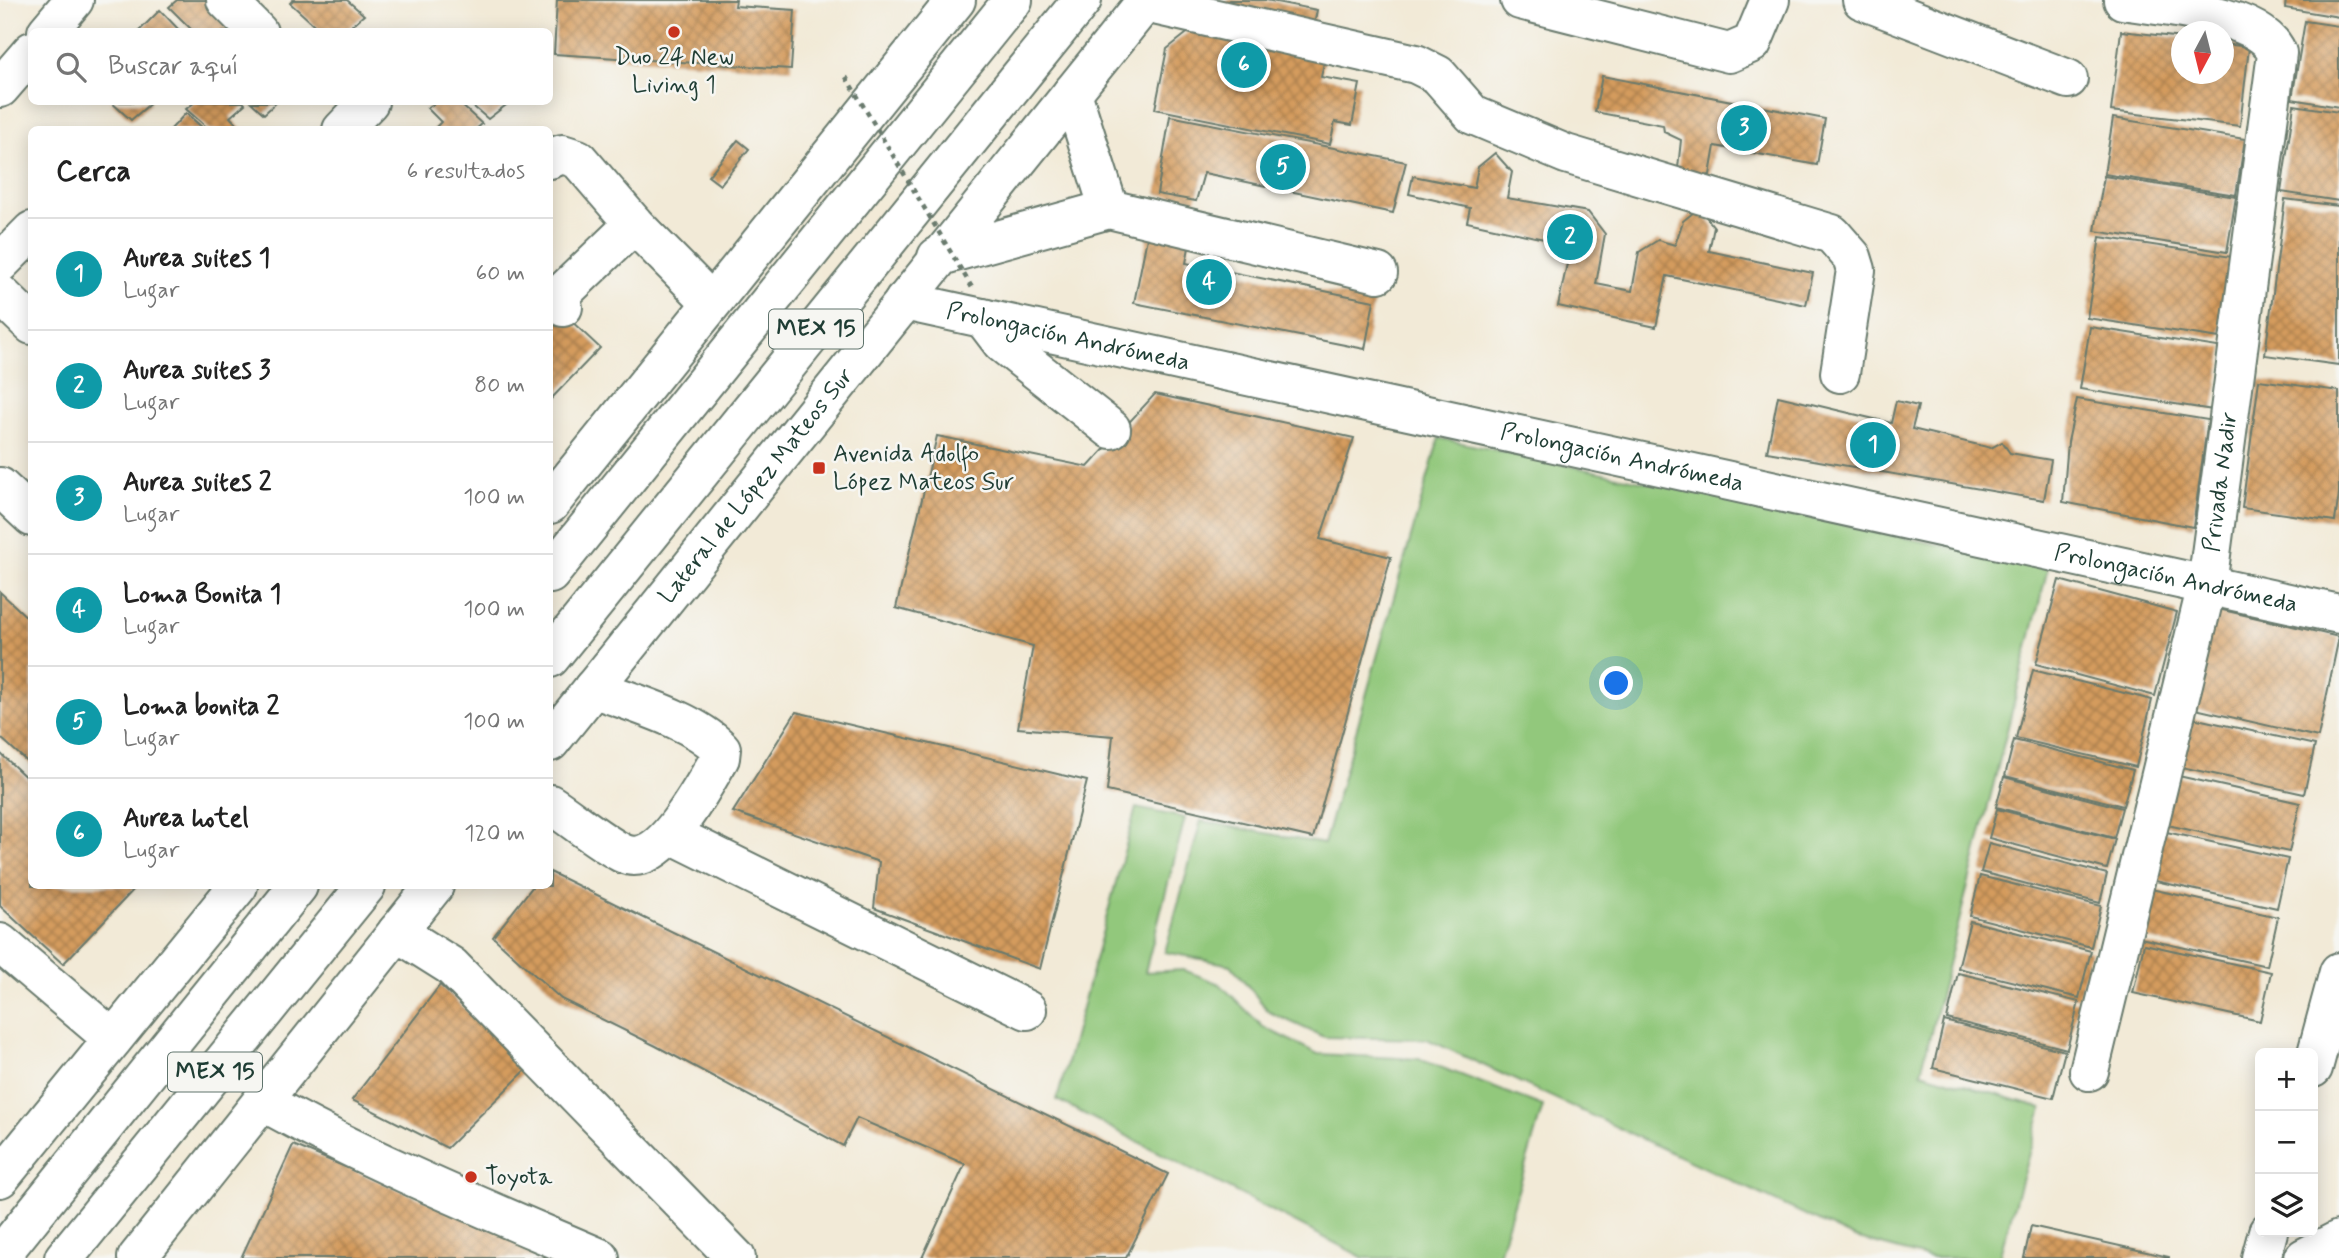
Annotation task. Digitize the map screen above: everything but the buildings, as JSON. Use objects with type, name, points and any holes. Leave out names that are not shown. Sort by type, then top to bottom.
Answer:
[{"type":"main road","points":[[50,28],[74,0]]},
{"type":"main road","points":[[226,0],[254,28]]},
{"type":"main road","points":[[553,500],[956,0]]},
{"type":"main road","name":"MEX 15","points":[[553,570],[1013,0]]},
{"type":"main road","name":"MEX 15","points":[[553,654],[1082,0]]},
{"type":"main road","points":[[1520,0],[1729,53],[1752,43],[1770,0]]},
{"type":"main road","name":"Privada Nadir","points":[[2089,1072],[2207,584],[2277,53],[2273,43],[2264,35],[2241,23],[2123,0]]},
{"type":"main road","points":[[1146,1],[1416,64],[1445,82],[1473,115],[1566,154],[1832,234],[1853,257],[1856,270],[1840,373]]},
{"type":"main road","name":"Lateral de López Mateos Sur","points":[[553,738],[904,302],[937,257],[1146,1]]},
{"type":"main road","points":[[1873,3],[2068,79]]},
{"type":"main road","points":[[0,88],[28,56]]},
{"type":"main road","points":[[1072,93],[1109,209]]},
{"type":"main road","points":[[553,158],[562,154],[578,159],[634,224],[711,302]]},
{"type":"main road","points":[[937,257],[1109,209],[1378,273]]},
{"type":"main road","points":[[553,298],[563,307],[558,296],[634,224]]},
{"type":"main road","points":[[896,229],[904,302]]},
{"type":"main road","points":[[0,294],[28,321]]},
{"type":"main road","name":"Prolongación Andrómeda","points":[[904,302],[979,305],[2339,614]]},
{"type":"main road","points":[[979,305],[1002,343],[1111,429]]},
{"type":"main road","points":[[0,487],[28,513]]},
{"type":"main road","points":[[553,806],[623,853],[634,856],[654,851],[671,834],[720,758],[721,749],[706,736],[666,716],[593,688]]},
{"type":"main road","points":[[671,834],[1027,1010]]},
{"type":"main road","points":[[0,1178],[231,889]]},
{"type":"main road","name":"MEX 15","points":[[0,1256],[296,889]]},
{"type":"main road","name":"MEX 15","points":[[64,1258],[364,889]]},
{"type":"main road","points":[[137,1258],[432,889]]},
{"type":"main road","points":[[397,932],[451,966],[736,1258]]},
{"type":"main road","points":[[0,943],[113,1039]]},
{"type":"main road","points":[[2318,1050],[2339,972]]},
{"type":"main road","points":[[182,1201],[251,1027]]},
{"type":"main road","points":[[262,1101],[309,1127],[443,1190],[600,1258]]},
{"type":"main road","points":[[2261,1258],[2267,1237]]},
{"type":"main road","points":[[2304,1258],[2339,1240]]},
{"type":"path","points":[[846,77],[979,305]]},
{"type":"green space","points":[[1439,438],[2048,568],[1921,1072],[2042,1108],[1999,1258],[1929,1258],[1855,1238],[1427,1039],[1324,1037],[1269,1012],[1231,965],[1165,952],[1201,821],[1324,844]]},
{"type":"green space","points":[[1136,808],[1185,818],[1145,972],[1184,970],[1220,984],[1263,1027],[1318,1054],[1419,1059],[1543,1106],[1498,1258],[1364,1258],[1057,1100]]},
{"type":"place","name":"Duo 24 New Living 1","points":[[674,32]]},
{"type":"place","name":"Aurea hotel","points":[[1244,65]]},
{"type":"place","name":"Aurea suites 2","points":[[1744,128]]},
{"type":"place","name":"Loma bonita 2","points":[[1283,167]]},
{"type":"place","name":"Aurea suites 3","points":[[1570,237]]},
{"type":"place","name":"Loma Bonita 1","points":[[1209,282]]},
{"type":"place","name":"Aurea suites 1","points":[[1873,445]]},
{"type":"place","name":"Avenida Adolfo López Mateos Sur","points":[[819,468]]},
{"type":"place","name":"Toyota","points":[[471,1177]]}]
